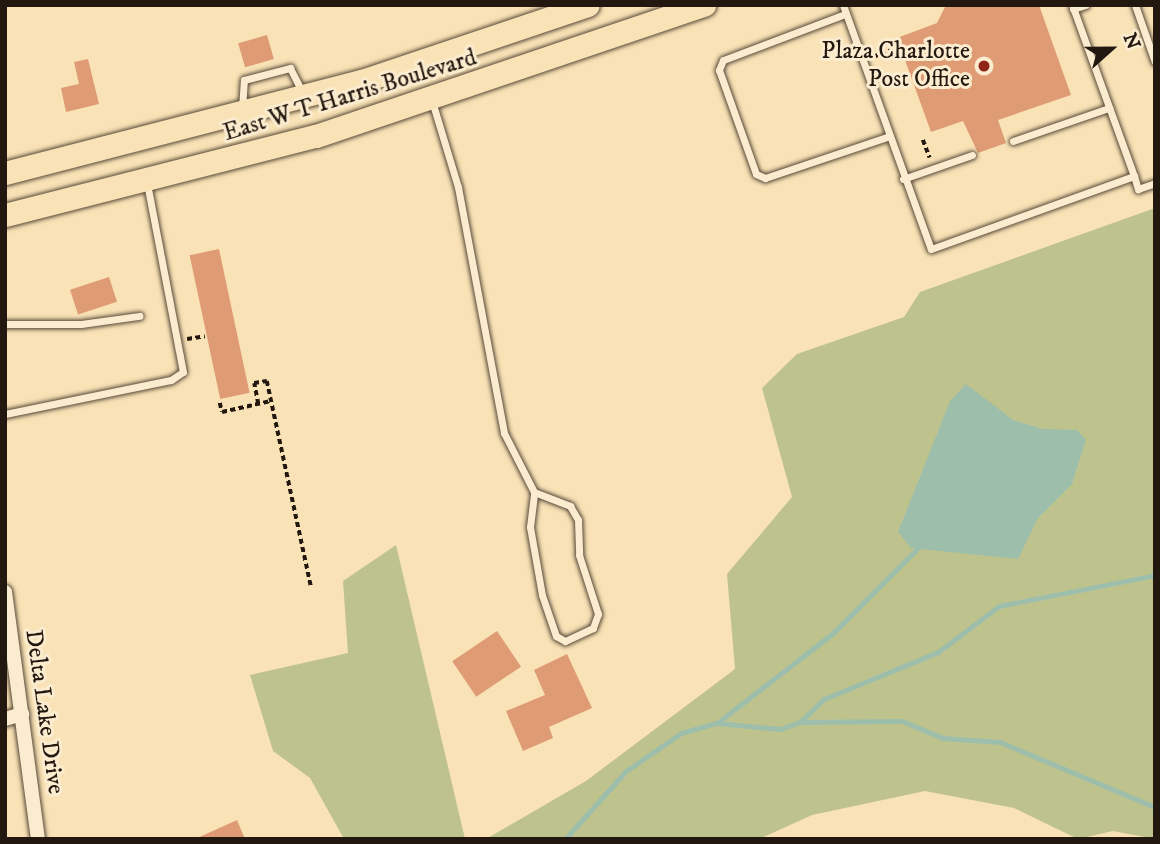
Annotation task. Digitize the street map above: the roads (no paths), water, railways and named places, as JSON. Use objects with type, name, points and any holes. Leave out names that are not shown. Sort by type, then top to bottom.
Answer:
[{"type":"main road","name":"East W T Harris Boulevard","points":[[5,173],[241,116],[588,5]]},
{"type":"main road","name":"East W T Harris Boulevard","points":[[5,215],[147,183],[432,101],[704,5]]},
{"type":"main road","points":[[5,184],[47,164]]},
{"type":"street","name":"Delta Lake Drive","points":[[5,592],[38,839]]},
{"type":"street","points":[[5,719],[22,714]]},
{"type":"lane","points":[[1085,5],[1072,7],[1139,189],[1155,183]]},
{"type":"lane","points":[[1135,5],[1155,62]]},
{"type":"lane","points":[[887,137],[765,178],[756,174],[719,71],[723,60],[844,10],[887,137],[931,249],[1134,176]]},
{"type":"lane","points":[[241,116],[244,80],[290,68],[304,97]]},
{"type":"lane","points":[[432,101],[458,187],[504,433],[534,492],[530,527],[542,596],[556,636],[565,641],[593,628],[598,614],[570,506],[534,492]]},
{"type":"lane","points":[[1013,141],[1109,108]]},
{"type":"lane","points":[[903,179],[972,155]]},
{"type":"lane","points":[[5,414],[171,380],[183,372],[147,183]]},
{"type":"lane","points":[[5,324],[81,324],[139,316]]},
{"type":"waterway","points":[[717,723],[833,633],[917,549]]},
{"type":"waterway","points":[[801,721],[824,699],[938,652],[999,606],[1155,575]]},
{"type":"waterway","points":[[565,839],[626,771],[681,733],[717,723],[780,729],[800,722],[902,721],[943,738],[1000,742],[1155,807]]},
{"type":"place","name":"Plaza Charlotte Post Office","points":[[984,66]]}]
